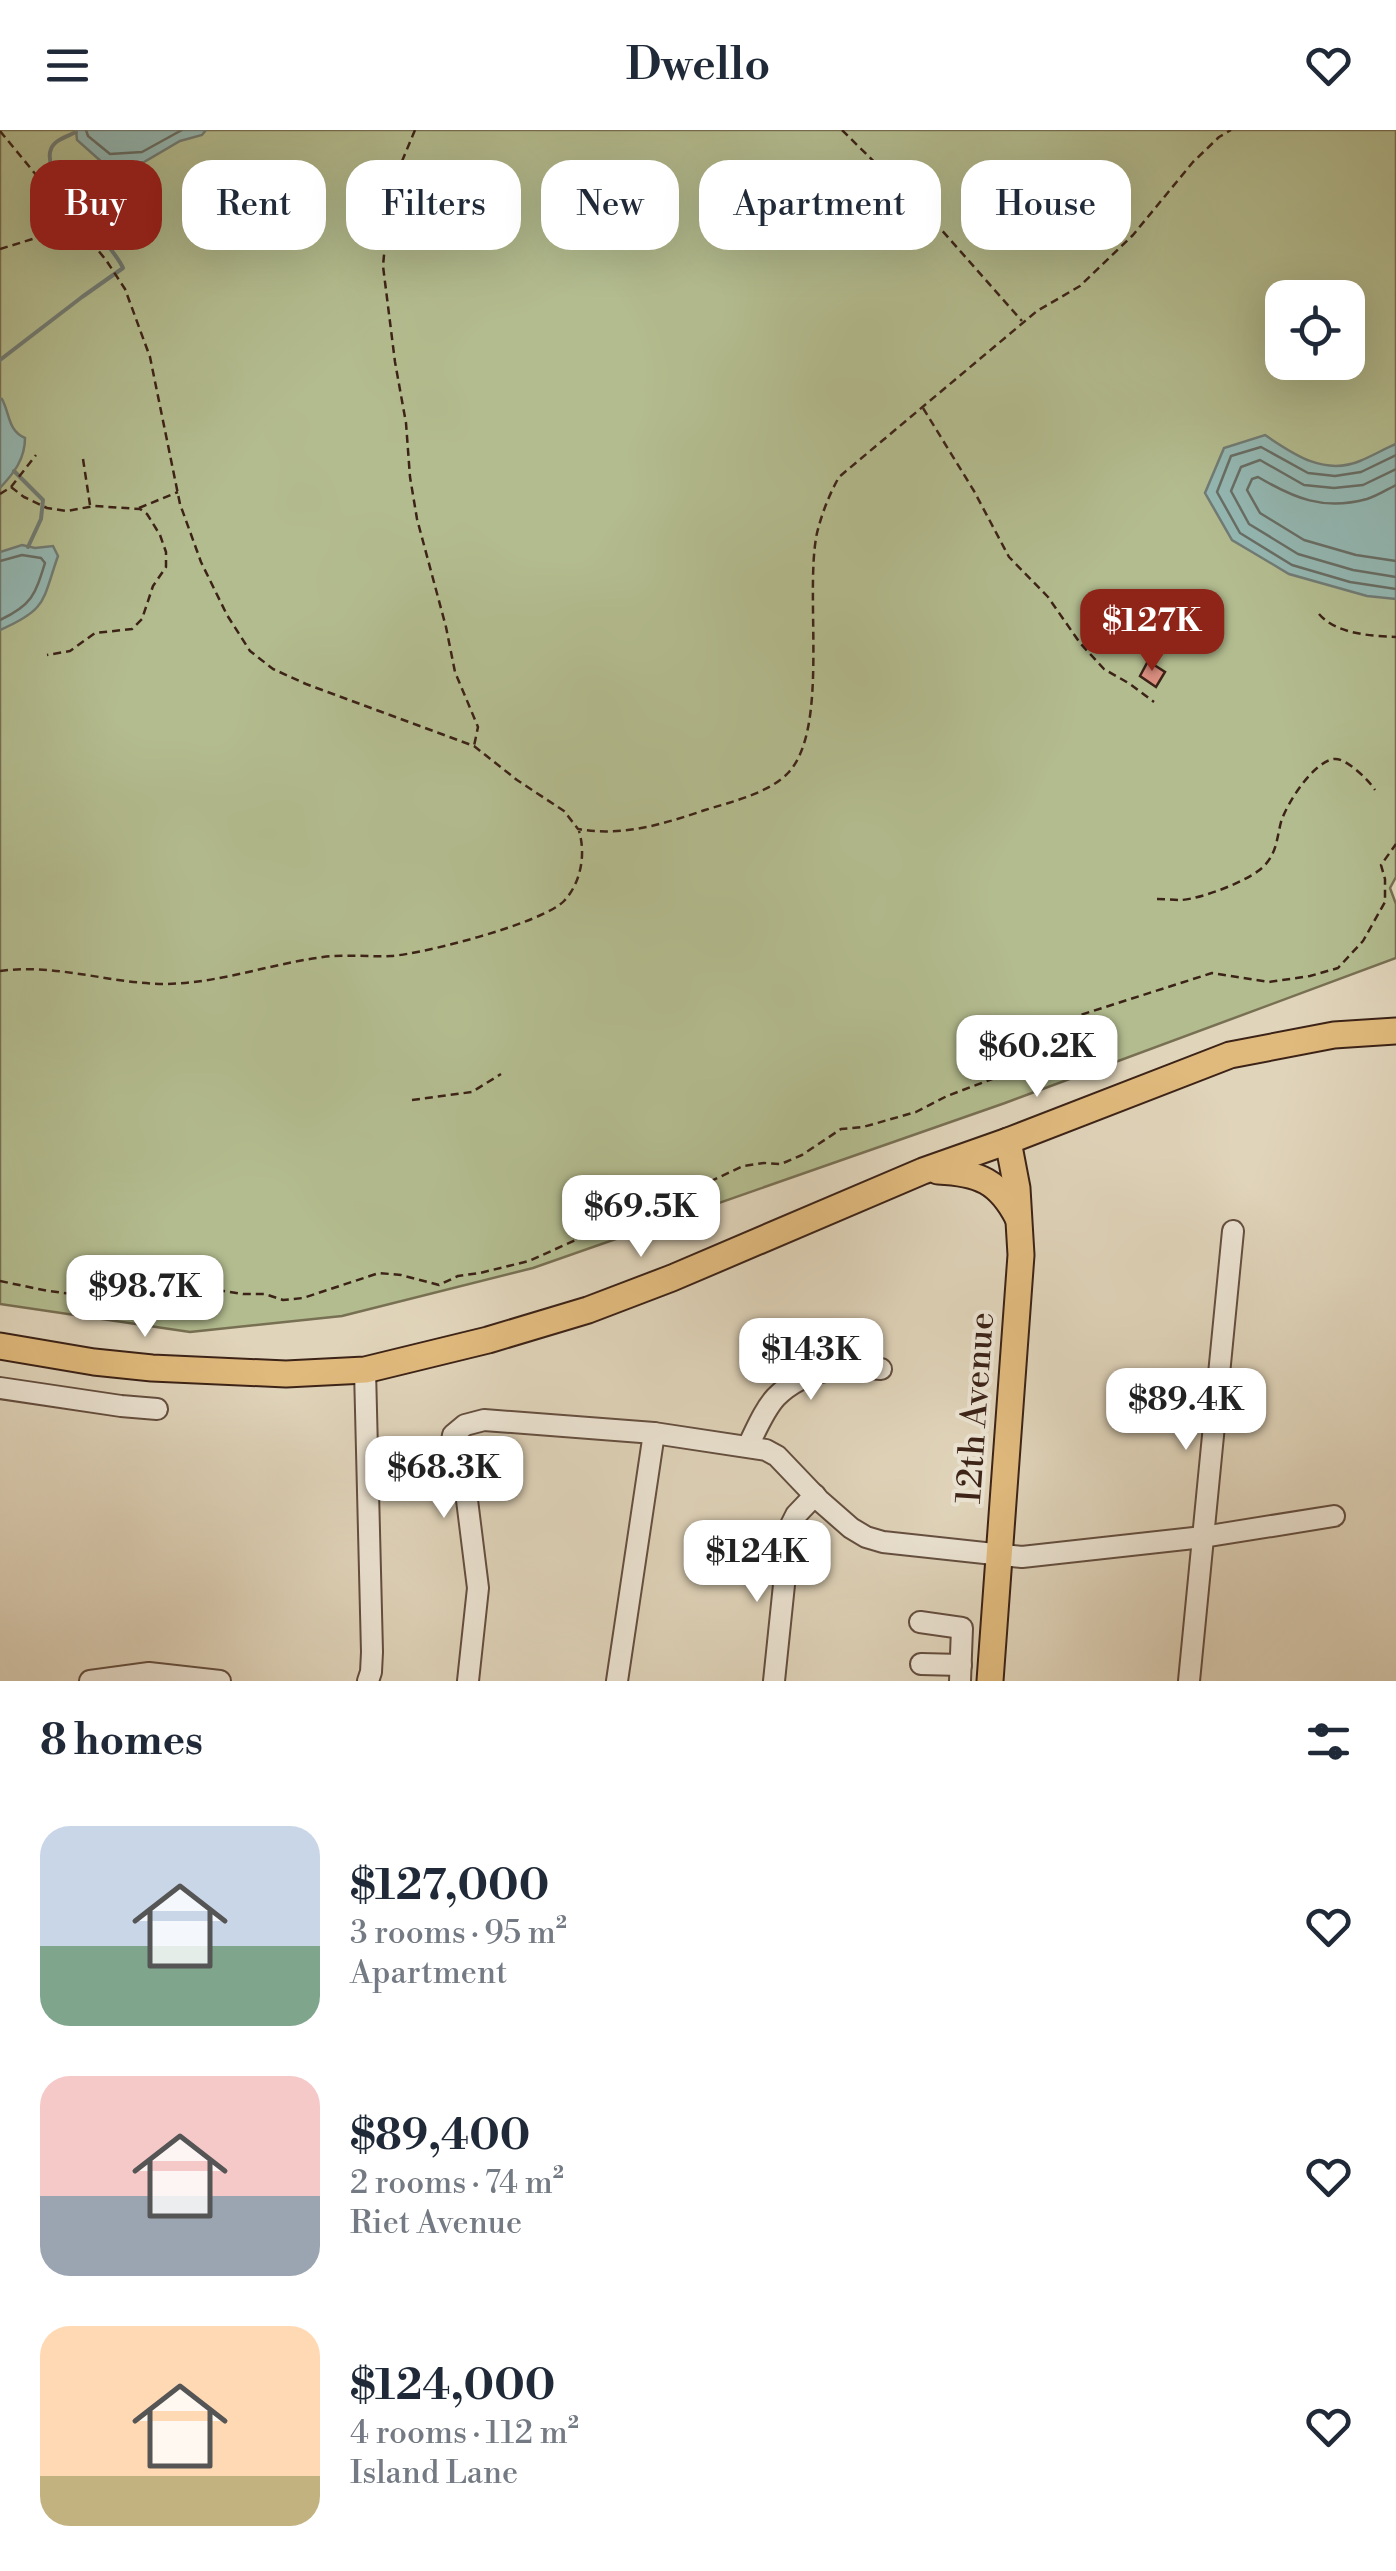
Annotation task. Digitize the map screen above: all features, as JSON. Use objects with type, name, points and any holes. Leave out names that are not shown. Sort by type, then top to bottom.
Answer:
[{"type":"main road","points":[[0,1346],[152,1368],[286,1374],[365,1370],[588,1310],[923,1171],[1230,1056],[1334,1035],[1396,1031]]},
{"type":"main road","name":"12th Avenue","points":[[990,1681],[1022,1255],[1017,1188],[1008,1141]]},
{"type":"main road","points":[[923,1171],[970,1174],[989,1182],[1004,1193],[1020,1222]]},
{"type":"street","points":[[1189,1681],[1233,1230]]},
{"type":"street","points":[[365,1370],[372,1652],[368,1681]]},
{"type":"street","points":[[748,1446],[773,1400],[792,1384],[823,1370],[881,1370]]},
{"type":"street","points":[[0,1388],[157,1409]]},
{"type":"street","points":[[468,1681],[477,1572],[466,1500],[450,1446],[458,1430],[472,1422],[654,1433],[748,1446],[777,1456],[850,1528],[883,1542],[1000,1556],[1036,1556],[1203,1537],[1334,1516]]},
{"type":"street","points":[[617,1681],[654,1433]]},
{"type":"street","points":[[774,1681],[790,1535],[817,1498]]},
{"type":"street","points":[[920,1622],[962,1628],[961,1673],[921,1664]]},
{"type":"street","points":[[90,1681],[158,1674],[220,1681]]},
{"type":"path","points":[[0,130],[30,168]]},
{"type":"path","points":[[414,130],[390,190],[382,266],[417,519],[456,672],[478,727],[474,746]]},
{"type":"path","points":[[842,130],[931,218],[1023,322]]},
{"type":"path","points":[[578,829],[600,833],[663,824],[756,792],[784,777],[797,762],[808,730],[816,536],[827,498],[839,477],[1023,322],[1080,286],[1133,235],[1194,162],[1231,130]]},
{"type":"path","points":[[0,249],[30,240]]},
{"type":"path","points":[[0,971],[30,969],[162,984],[214,981],[328,956],[394,956],[519,925],[547,912],[564,902],[582,862],[584,845],[564,811],[474,746],[306,684],[272,669],[250,651],[201,562],[178,492],[150,357],[119,280],[96,250]]},
{"type":"path","points":[[923,406],[1009,558],[1048,597],[1080,644],[1104,669],[1154,702]]},
{"type":"path","points":[[0,494],[11,487],[36,455]]},
{"type":"path","points":[[83,459],[90,507]]},
{"type":"path","points":[[11,487],[36,504],[67,511],[90,507],[138,509],[178,492]]},
{"type":"path","points":[[47,655],[70,651],[95,633],[132,629],[142,618],[153,586],[166,567],[166,552],[154,524],[138,509]]},
{"type":"path","points":[[1320,614],[1328,625],[1341,629],[1396,637]]},
{"type":"path","points":[[1158,899],[1190,898],[1246,878],[1264,867],[1276,847],[1282,820],[1296,791],[1330,760],[1338,758],[1345,762],[1376,790]]},
{"type":"path","points":[[0,1281],[131,1301],[153,1299],[177,1289],[205,1288],[265,1294],[283,1300],[303,1298],[379,1274],[440,1285],[458,1276],[529,1261],[743,1166],[781,1164],[841,1129],[864,1127],[916,1112],[1000,1076],[1074,1017],[1212,973],[1269,982],[1338,968],[1363,942],[1384,902],[1381,865],[1396,844]]},
{"type":"path","points":[[412,1100],[472,1092],[501,1074]]},
{"type":"green space","points":[[0,130],[1396,130],[1396,877],[1390,888],[1396,904],[1396,958],[1005,1103],[533,1268],[342,1316],[190,1332],[0,1304]]},
{"type":"water","points":[[76,130],[206,130],[147,160],[100,160],[77,140]]},
{"type":"water","points":[[0,399],[12,427],[25,438],[18,465],[0,488]]},
{"type":"water","points":[[1265,435],[1298,456],[1334,466],[1360,461],[1396,444],[1396,599],[1367,596],[1289,574],[1232,540],[1205,493],[1224,448]]},
{"type":"water","points":[[22,545],[53,546],[58,556],[41,602],[27,616],[0,630],[0,552]]},
{"type":"building","points":[[1148,661],[1165,672],[1156,687],[1140,676]]},
{"type":"waterway","points":[[0,360],[123,268],[65,192],[50,161],[53,146],[76,132]]},
{"type":"waterway","points":[[14,471],[43,500],[41,519],[28,547]]}]
